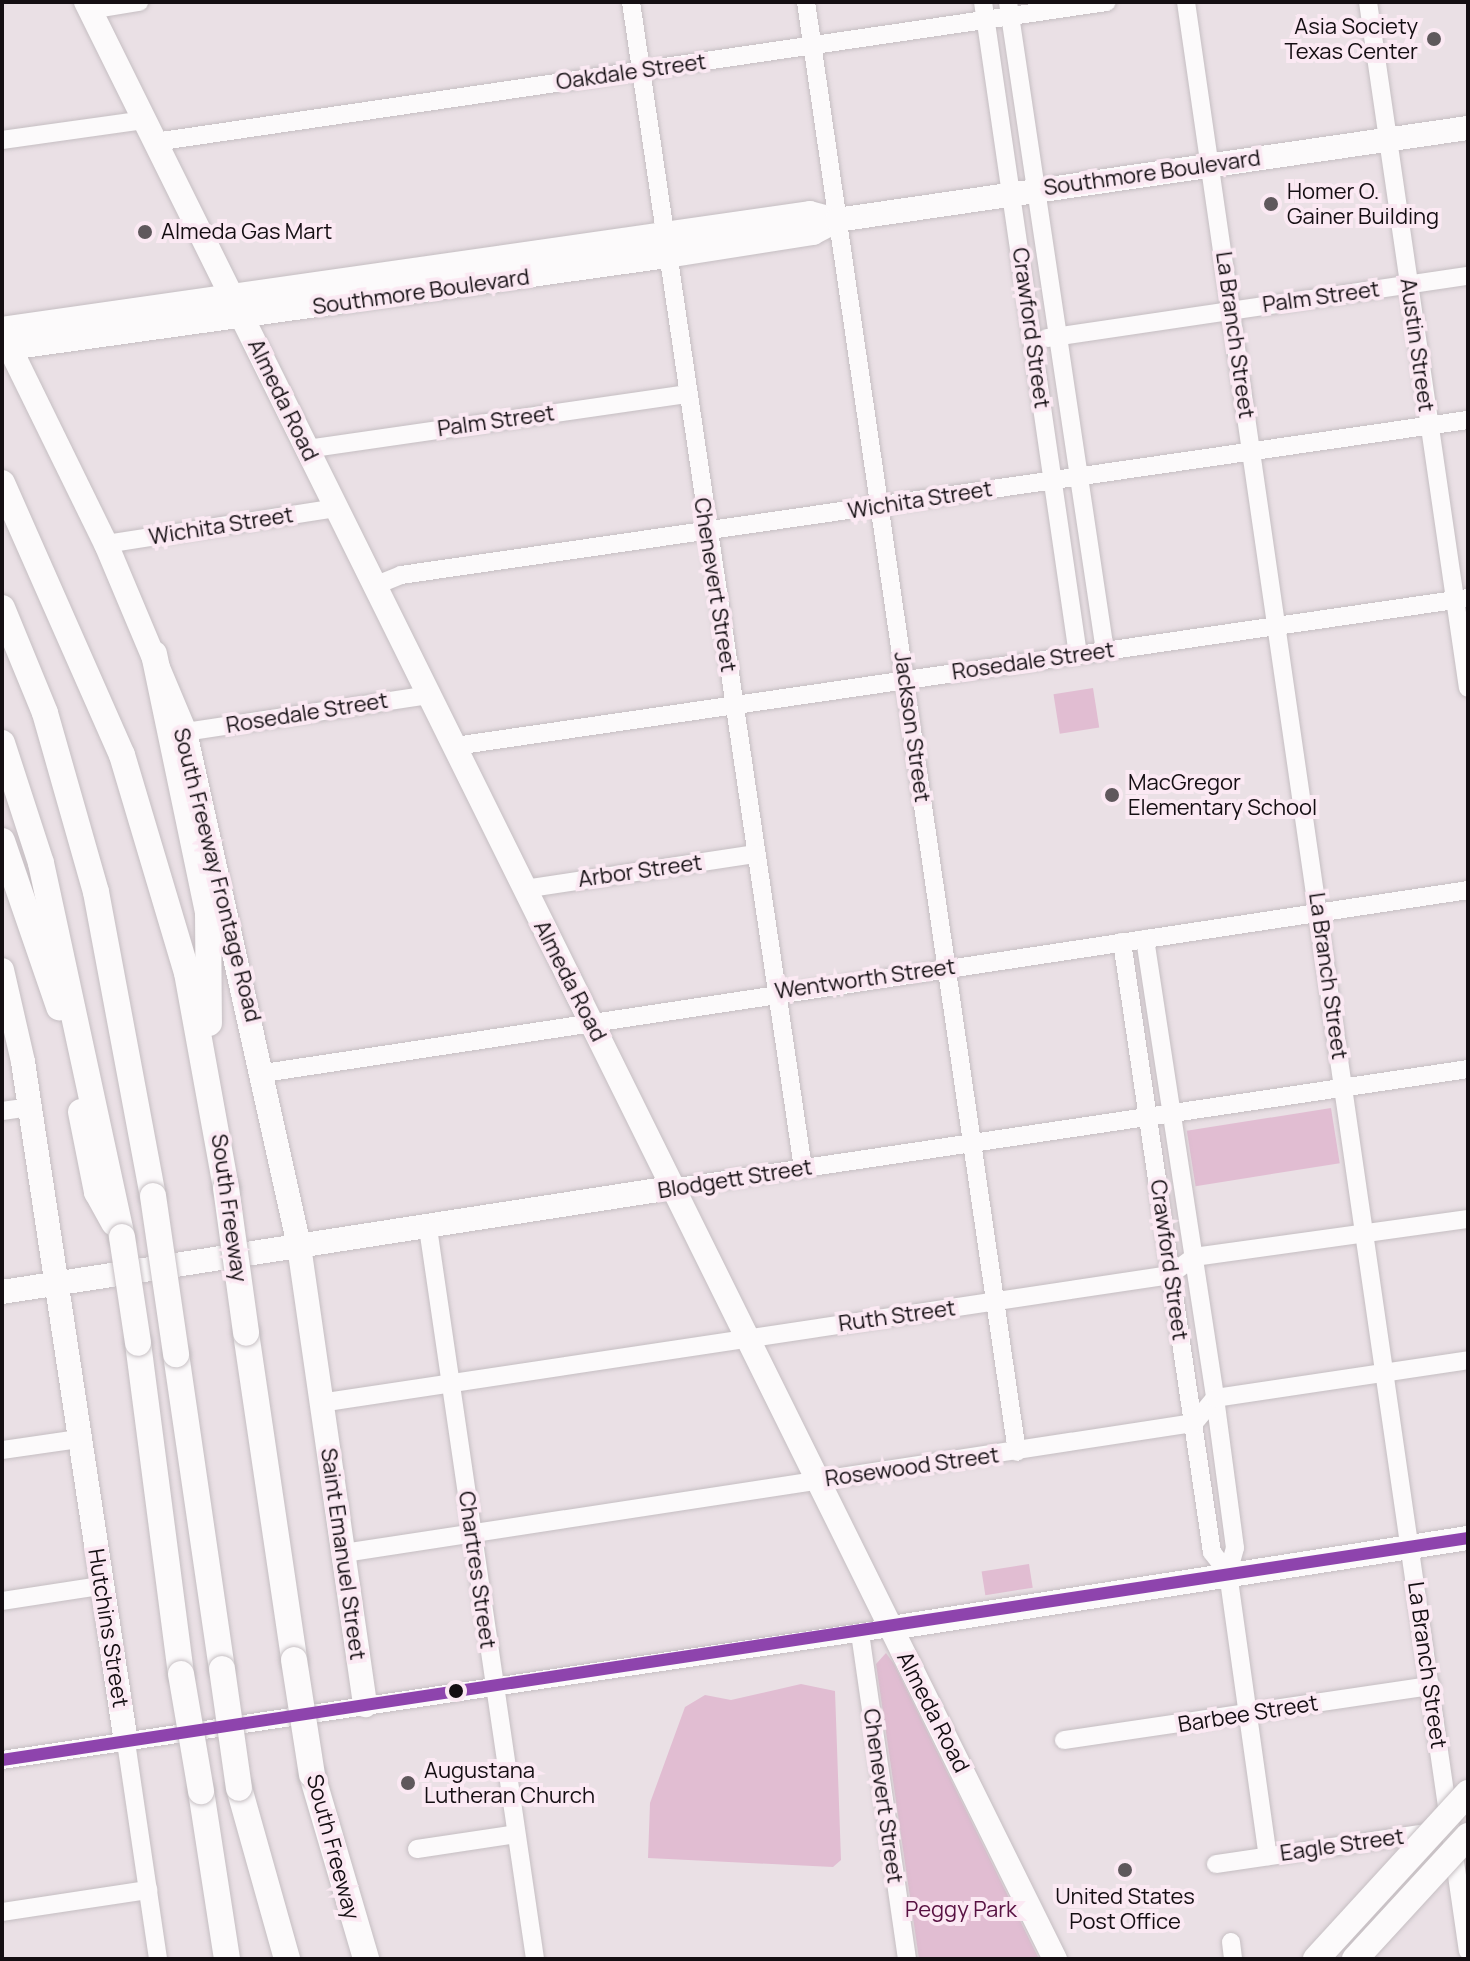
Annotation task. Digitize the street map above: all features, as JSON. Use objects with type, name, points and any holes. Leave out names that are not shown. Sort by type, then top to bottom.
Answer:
[{"type":"highway","name":"South Freeway","points":[[2,483],[122,755],[209,1062],[312,1775],[366,1959]]},
{"type":"highway","points":[[2,608],[45,713],[96,892],[153,1196],[239,1788],[287,1959]]},
{"type":"highway","points":[[154,654],[208,913],[209,1062]]},
{"type":"highway","points":[[2,743],[41,863],[106,1191]]},
{"type":"highway","points":[[2,841],[60,1010],[106,1191],[122,1237],[181,1674],[227,1959]]},
{"type":"highway","points":[[1316,1959],[1468,1793]]},
{"type":"highway","points":[[208,1830],[243,1959]]},
{"type":"highway","points":[[1355,1959],[1462,1831]]},
{"type":"main road","name":"Almeda Road","points":[[88,6],[1055,1959]]},
{"type":"main road","name":"Southmore Boulevard","points":[[4,340],[665,245],[810,213],[837,220],[1468,128]]},
{"type":"main road","name":"Southmore Boulevard","points":[[4,340],[66,342],[239,307]]},
{"type":"main road","name":"South Freeway Frontage Road","points":[[4,340],[106,544],[185,732],[264,1073],[299,1246],[320,1403]]},
{"type":"main road","points":[[39,408],[41,361],[66,342]]},
{"type":"main road","points":[[2,970],[30,1107],[78,1439]]},
{"type":"main road","name":"Blodgett Street","points":[[2,1292],[671,1188]]},
{"type":"main road","name":"Saint Emanuel Street","points":[[320,1403],[365,1705]]},
{"type":"main road","name":"Hutchins Street","points":[[78,1439],[126,1742]]},
{"type":"main road","points":[[891,1628],[1228,1573],[1468,1538]]},
{"type":"street","points":[[88,6],[139,2]]},
{"type":"street","name":"Chenevert Street","points":[[631,2],[706,533],[803,1168]]},
{"type":"street","name":"Jackson Street","points":[[806,2],[1017,1452]]},
{"type":"street","name":"Oakdale Street","points":[[155,142],[813,45],[984,10],[1107,2]]},
{"type":"street","name":"La Branch Street","points":[[1186,2],[1410,1547],[1431,1686],[1462,1831],[1468,1951]]},
{"type":"street","name":"Austin Street","points":[[1368,2],[1428,426],[1462,599],[1468,688]]},
{"type":"street","name":"Crawford Street","points":[[1009,8],[1032,340],[1078,655]]},
{"type":"street","name":"Crawford Street","points":[[984,10],[1057,336],[1105,651]]},
{"type":"street","points":[[2,140],[144,120]]},
{"type":"street","name":"Palm Street","points":[[1032,340],[1468,276]]},
{"type":"street","name":"Palm Street","points":[[306,449],[686,394]]},
{"type":"street","name":"Wichita Street","points":[[374,586],[401,575],[706,533],[1252,448],[1468,420]]},
{"type":"street","name":"Wichita Street","points":[[106,544],[336,508]]},
{"type":"street","name":"Rosedale Street","points":[[455,746],[1462,599]]},
{"type":"street","name":"Rosedale Street","points":[[185,732],[429,695]]},
{"type":"street","name":"Arbor Street","points":[[524,889],[755,854]]},
{"type":"street","name":"Wentworth Street","points":[[264,1073],[776,992],[1468,890]]},
{"type":"street","name":"Crawford Street","points":[[1145,939],[1215,1398],[1235,1548],[1228,1573],[1268,1856]]},
{"type":"street","name":"Crawford Street","points":[[1122,942],[1212,1552],[1228,1573]]},
{"type":"street","name":"Blodgett Street","points":[[671,1188],[1468,1069]]},
{"type":"street","points":[[2,1111],[30,1107]]},
{"type":"street","name":"Ruth Street","points":[[320,1403],[1170,1275],[1194,1257],[1468,1219]]},
{"type":"street","name":"Chartres Street","points":[[428,1228],[470,1533],[535,1959]]},
{"type":"street","points":[[1194,1423],[1215,1398],[1468,1360]]},
{"type":"street","name":"Rosewood Street","points":[[344,1553],[1194,1423]]},
{"type":"street","points":[[2,1450],[78,1439]]},
{"type":"street","points":[[2,1601],[100,1586]]},
{"type":"street","points":[[2,1760],[891,1628]]},
{"type":"street","name":"Chenevert Street","points":[[860,1633],[907,1959]]},
{"type":"street","name":"Barbee Street","points":[[1064,1740],[1431,1686]]},
{"type":"street","name":"Hutchins Street","points":[[126,1742],[158,1959]]},
{"type":"street","name":"Eagle Street","points":[[1216,1864],[1462,1831]]},
{"type":"street","points":[[417,1849],[516,1834]]},
{"type":"street","points":[[2,1912],[148,1890]]},
{"type":"green space","points":[[1093,688],[1099,728],[1060,734],[1053,694]]},
{"type":"green space","points":[[1331,1108],[1340,1163],[1196,1186],[1187,1131]]},
{"type":"green space","points":[[1029,1564],[1033,1588],[985,1595],[982,1572]]},
{"type":"green space","name":"Peggy Park","points":[[886,1653],[1039,1959],[919,1959],[876,1664]]},
{"type":"green space","points":[[801,1684],[835,1691],[841,1860],[833,1867],[648,1858],[650,1803],[685,1707],[705,1695],[731,1700]]},
{"type":"transit line","points":[[2,1760],[1468,1538]]},
{"type":"place","name":"Asia Society Texas Center","points":[[1434,39]]},
{"type":"place","name":"Homer O. Gainer Building","points":[[1271,204]]},
{"type":"place","name":"Almeda Gas Mart","points":[[145,232]]},
{"type":"place","name":"MacGregor Elementary School","points":[[1112,795]]},
{"type":"place","name":"Augustana Lutheran Church","points":[[408,1783]]},
{"type":"place","name":"United States Post Office","points":[[1125,1870]]}]
